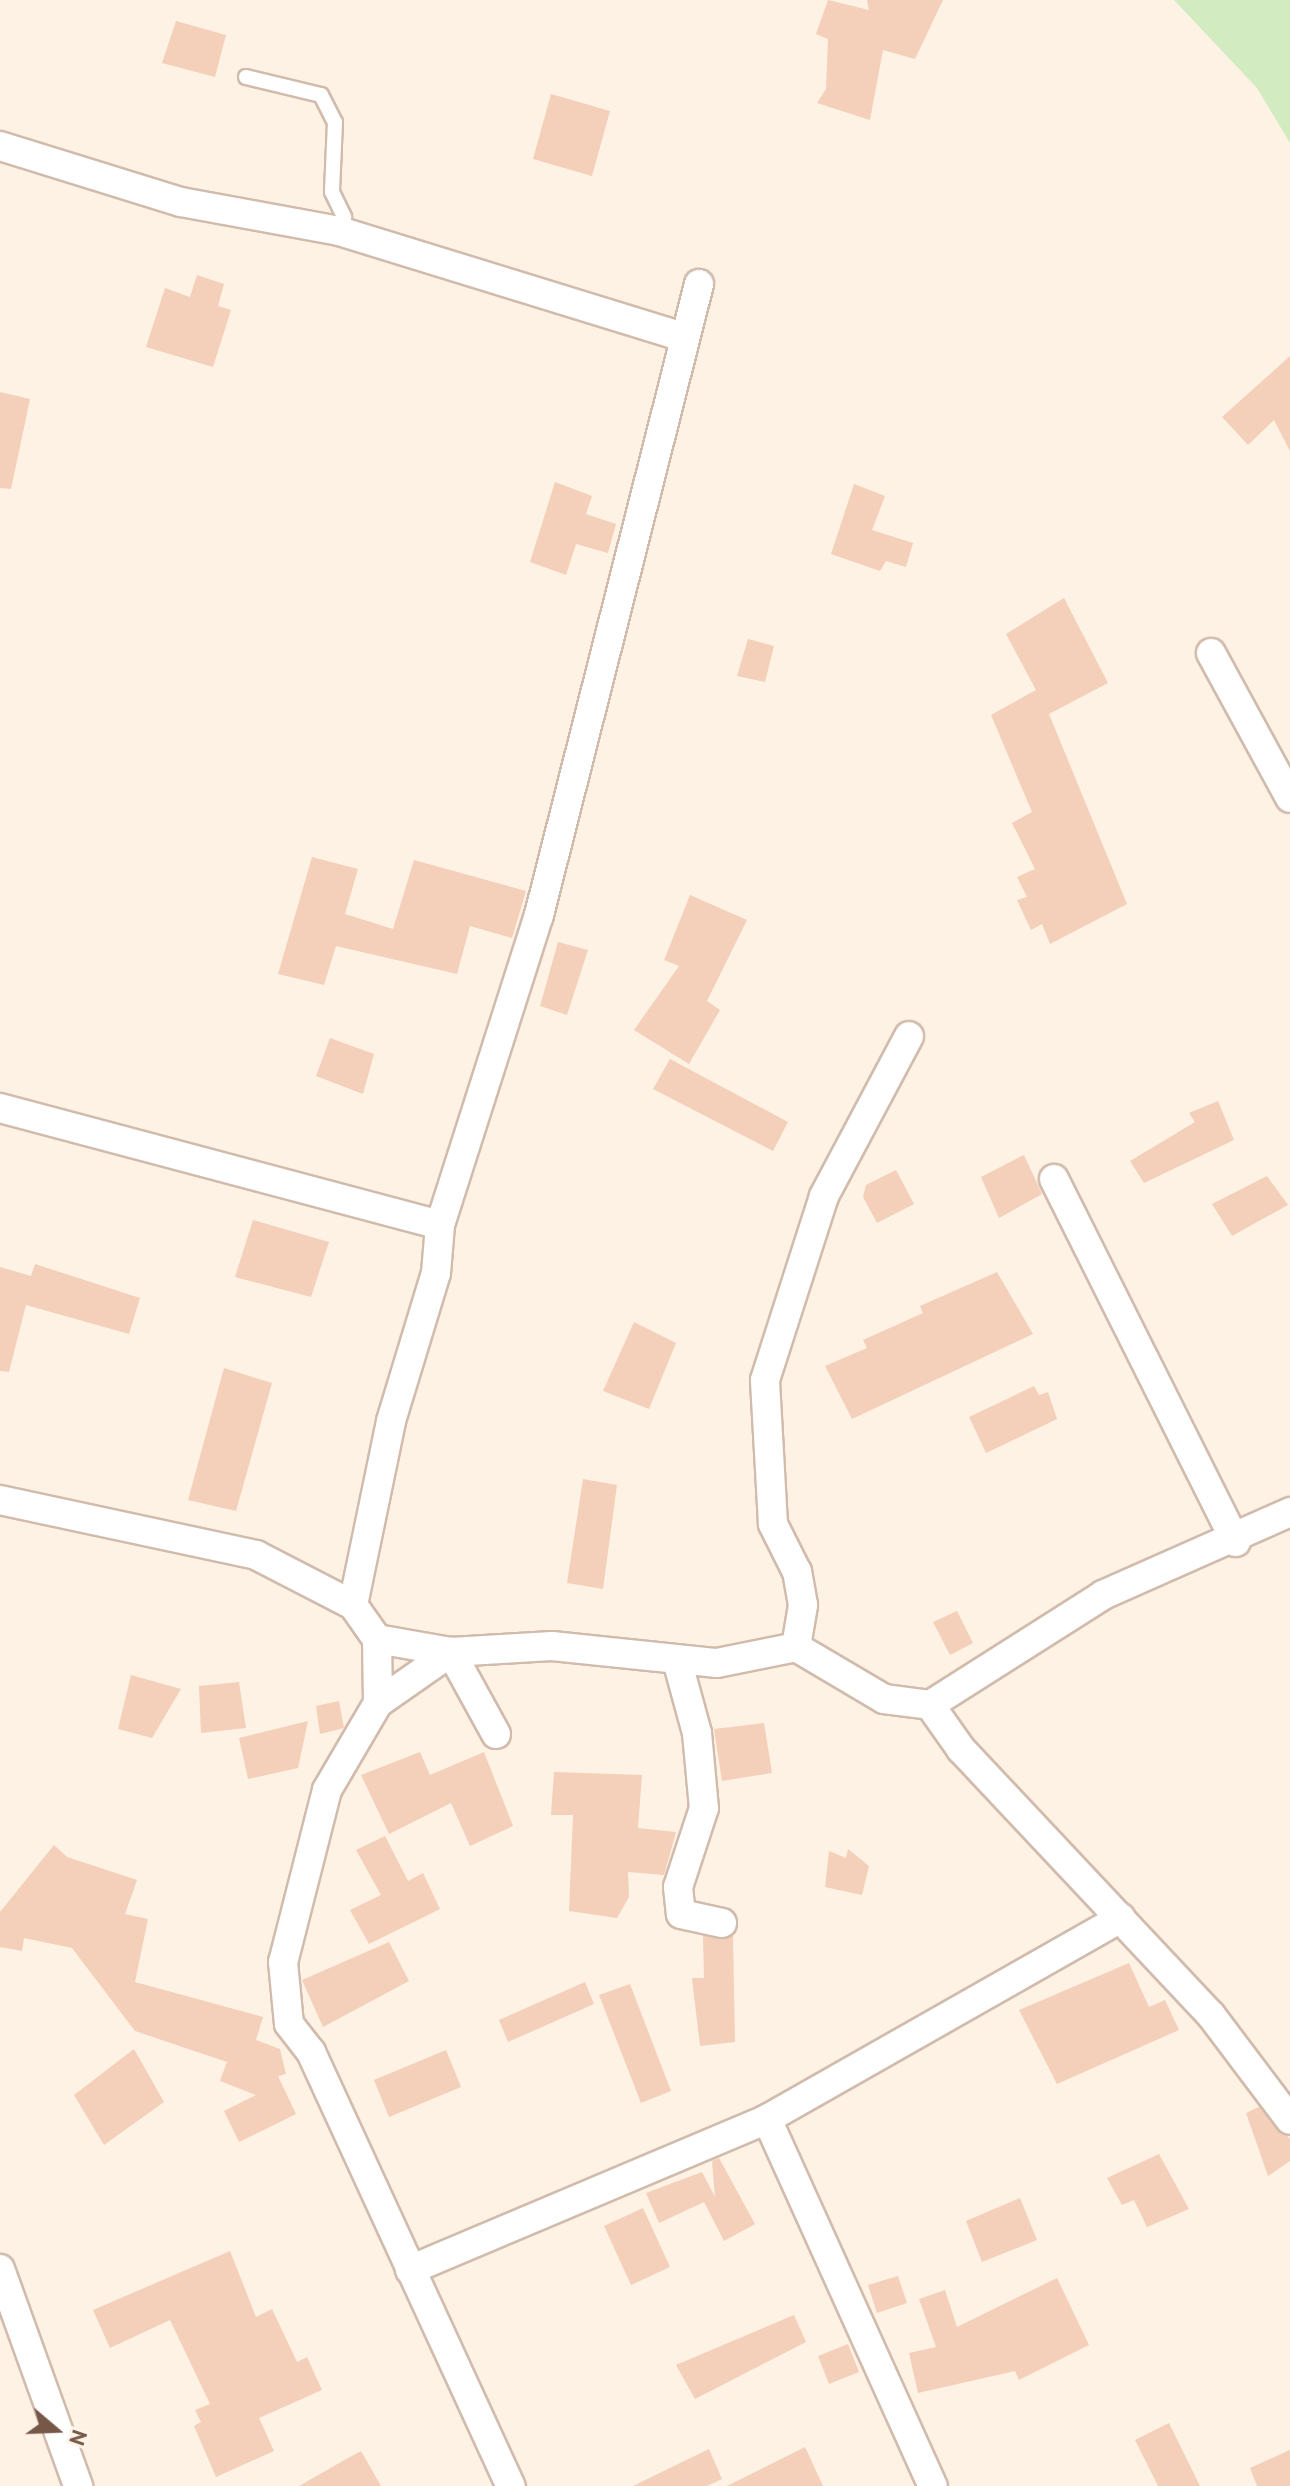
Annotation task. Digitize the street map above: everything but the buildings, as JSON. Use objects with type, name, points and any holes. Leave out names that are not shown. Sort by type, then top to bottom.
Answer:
[{"type":"street","points":[[0,146],[181,202],[339,231],[684,337]]},
{"type":"street","points":[[353,1605],[391,1421],[436,1273],[440,1225],[539,915],[699,284]]},
{"type":"street","points":[[1211,653],[1290,798]]},
{"type":"street","points":[[796,1647],[803,1605],[797,1572],[773,1524],[765,1380],[824,1196],[909,1036]]},
{"type":"street","points":[[0,1108],[440,1225]]},
{"type":"street","points":[[1054,1179],[1236,1542]]},
{"type":"street","points":[[0,1500],[256,1555],[353,1605],[377,1639],[378,1703]]},
{"type":"street","points":[[377,1639],[451,1652],[552,1646],[717,1663],[796,1647],[884,1699],[930,1705],[1103,1595],[1236,1542],[1290,1512]]},
{"type":"street","points":[[451,1652],[378,1703],[327,1790],[283,1962],[289,2024],[311,2052],[511,2486]]},
{"type":"street","points":[[451,1652],[496,1734]]},
{"type":"street","points":[[677,1660],[697,1733],[704,1808],[678,1887],[681,1914],[722,1923]]},
{"type":"street","points":[[930,1705],[961,1749],[1211,2015],[1290,2120]]},
{"type":"street","points":[[410,2270],[767,2119],[1121,1918]]},
{"type":"street","points":[[767,2119],[933,2486]]},
{"type":"street","points":[[0,2269],[78,2486]]},
{"type":"lane","points":[[246,77],[321,95],[335,122],[332,192],[344,217],[339,231]]},
{"type":"green space","points":[[1174,0],[1290,0],[1290,143],[1257,88]]}]
